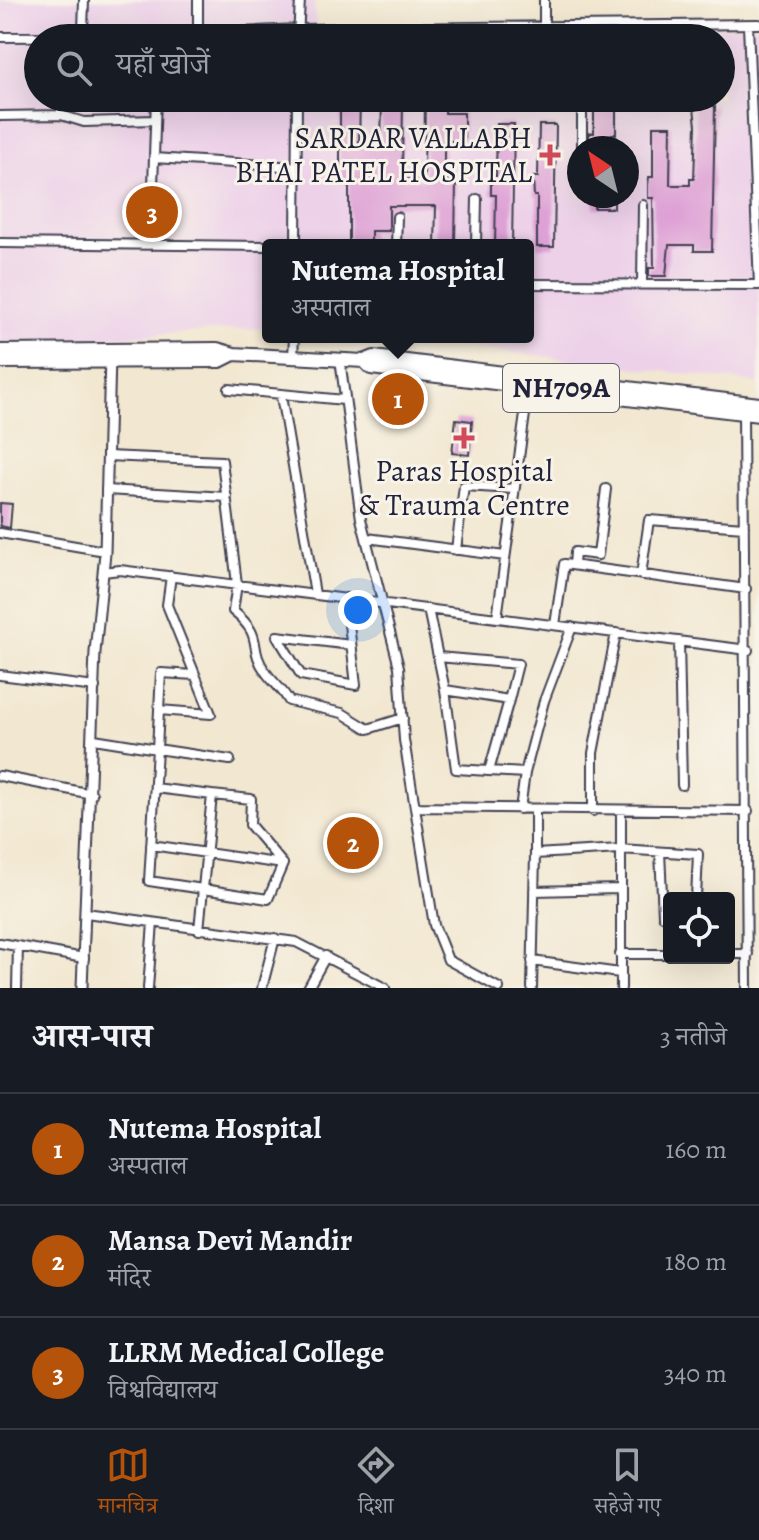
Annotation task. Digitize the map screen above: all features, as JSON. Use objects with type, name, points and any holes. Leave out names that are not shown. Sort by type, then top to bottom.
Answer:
[{"type":"highway","name":"NH709A","points":[[0,362],[217,349],[234,354],[364,361],[374,357],[743,408],[759,415]]},
{"type":"highway","name":"NH709A","points":[[0,351],[110,355]]},
{"type":"highway","name":"NH709A","points":[[743,408],[759,404]]},
{"type":"street","points":[[83,24],[84,0]]},
{"type":"street","points":[[198,0],[198,24]]},
{"type":"street","points":[[299,24],[300,0]]},
{"type":"street","points":[[544,0],[544,24]]},
{"type":"street","points":[[735,25],[759,24]]},
{"type":"street","points":[[534,284],[759,285],[748,25]]},
{"type":"street","points":[[0,37],[24,37]]},
{"type":"street","points":[[151,245],[155,112]]},
{"type":"street","points":[[296,239],[297,112]]},
{"type":"street","points":[[582,112],[582,136]]},
{"type":"street","points":[[0,116],[61,115],[84,122],[155,120]]},
{"type":"street","points":[[154,158],[296,167]]},
{"type":"street","points":[[476,239],[477,199]]},
{"type":"street","points":[[642,284],[643,205]]},
{"type":"street","points":[[396,239],[397,217]]},
{"type":"street","points":[[0,243],[262,246]]},
{"type":"street","points":[[293,356],[294,343]]},
{"type":"street","points":[[82,988],[95,687],[105,551],[110,355]]},
{"type":"street","points":[[340,359],[367,538],[399,667],[415,807],[434,925],[448,960],[499,988]]},
{"type":"street","points":[[497,618],[530,379]]},
{"type":"street","points":[[229,389],[344,400]]},
{"type":"street","points":[[281,396],[315,594]]},
{"type":"street","points":[[743,408],[748,650],[747,988]]},
{"type":"street","points":[[107,456],[222,461],[237,584],[233,611],[256,635],[258,658],[289,701],[342,713],[368,729],[403,718]]},
{"type":"street","points":[[456,550],[464,486],[514,489]]},
{"type":"street","points":[[574,565],[575,552],[598,555],[606,489]]},
{"type":"street","points":[[106,490],[227,497]]},
{"type":"street","points":[[641,575],[649,520],[744,527]]},
{"type":"street","points":[[0,533],[105,551]]},
{"type":"street","points":[[367,538],[505,556]]},
{"type":"street","points":[[555,625],[564,564],[746,589]]},
{"type":"street","points":[[103,572],[120,570],[171,576],[748,650]]},
{"type":"street","points":[[159,710],[211,714],[167,605],[171,576]]},
{"type":"street","points":[[346,598],[356,685],[301,675],[277,636],[351,645]]},
{"type":"street","points":[[428,609],[445,690],[456,769],[525,773]]},
{"type":"street","points":[[520,809],[525,773],[544,701],[572,627]]},
{"type":"street","points":[[593,811],[593,753],[616,633]]},
{"type":"street","points":[[679,641],[682,785]]},
{"type":"street","points":[[438,657],[518,664],[489,771]]},
{"type":"street","points":[[195,675],[161,673],[149,881],[268,899],[283,864]]},
{"type":"street","points":[[0,675],[95,687]]},
{"type":"street","points":[[445,690],[509,700]]},
{"type":"street","points":[[748,730],[759,730]]},
{"type":"street","points":[[94,739],[230,760]]},
{"type":"street","points":[[0,776],[92,794]]},
{"type":"street","points":[[155,788],[251,799],[250,825],[283,864]]},
{"type":"street","points":[[199,930],[212,795]]},
{"type":"street","points":[[415,807],[621,812],[748,811]]},
{"type":"street","points":[[532,988],[535,810]]},
{"type":"street","points":[[621,812],[621,988]]},
{"type":"street","points":[[151,845],[283,864]]},
{"type":"street","points":[[535,854],[620,849],[698,854],[696,892]]},
{"type":"street","points":[[660,852],[663,916]]},
{"type":"street","points":[[748,874],[759,874]]},
{"type":"street","points":[[534,891],[619,889]]},
{"type":"street","points":[[86,913],[296,942],[385,988]]},
{"type":"street","points":[[148,988],[153,923]]},
{"type":"street","points":[[262,988],[275,938]]},
{"type":"street","points":[[0,943],[84,958]]},
{"type":"street","points":[[748,943],[759,943]]},
{"type":"street","points":[[17,988],[18,946]]},
{"type":"street","points":[[620,954],[663,954]]},
{"type":"street","points":[[735,954],[748,954]]},
{"type":"street","points":[[308,988],[326,956]]},
{"type":"street","points":[[532,961],[620,973]]},
{"type":"street","points":[[362,988],[370,979]]},
{"type":"shaded area","points":[[0,0],[314,0],[316,24],[24,24],[24,112],[735,112],[735,26],[759,26],[759,383],[434,343],[534,343],[534,239],[262,239],[262,328],[0,343]]},
{"type":"building","points":[[340,112],[360,112],[359,146],[381,146],[382,112],[403,112],[402,179],[424,180],[425,112],[464,113],[464,141],[444,141],[444,180],[456,180],[455,239],[435,239],[436,206],[389,206],[389,231],[371,231],[371,239],[349,239],[349,183],[340,183]]},
{"type":"building","points":[[594,112],[616,112],[616,134],[589,136],[589,133],[594,133]]},
{"type":"building","points":[[694,112],[715,112],[712,251],[694,251],[694,245],[669,245],[666,276],[649,276],[649,268],[654,268],[653,198],[648,198],[649,177],[653,177],[653,126],[671,126],[670,185],[690,185],[690,179],[694,179]]},
{"type":"building","points":[[497,124],[514,124],[512,239],[495,239],[496,195],[491,195],[491,176],[496,176]]},
{"type":"building","points":[[539,125],[556,125],[554,247],[537,247],[537,196],[534,196],[533,177],[538,177]]},
{"type":"building","points":[[456,419],[472,421],[469,455],[452,453]]},
{"type":"building","points":[[0,503],[12,504],[10,528],[0,526]]},
{"type":"place","name":"SARDAR VALLABH BHAI PATEL HOSPITAL","points":[[550,155]]},
{"type":"place","name":"LLRM Medical College","points":[[152,212]]},
{"type":"place","name":"Nutema Hospital","points":[[398,399]]},
{"type":"place","name":"Paras Hospital & Trauma Centre","points":[[464,438]]},
{"type":"place","name":"Mansa Devi Mandir","points":[[353,843]]}]
